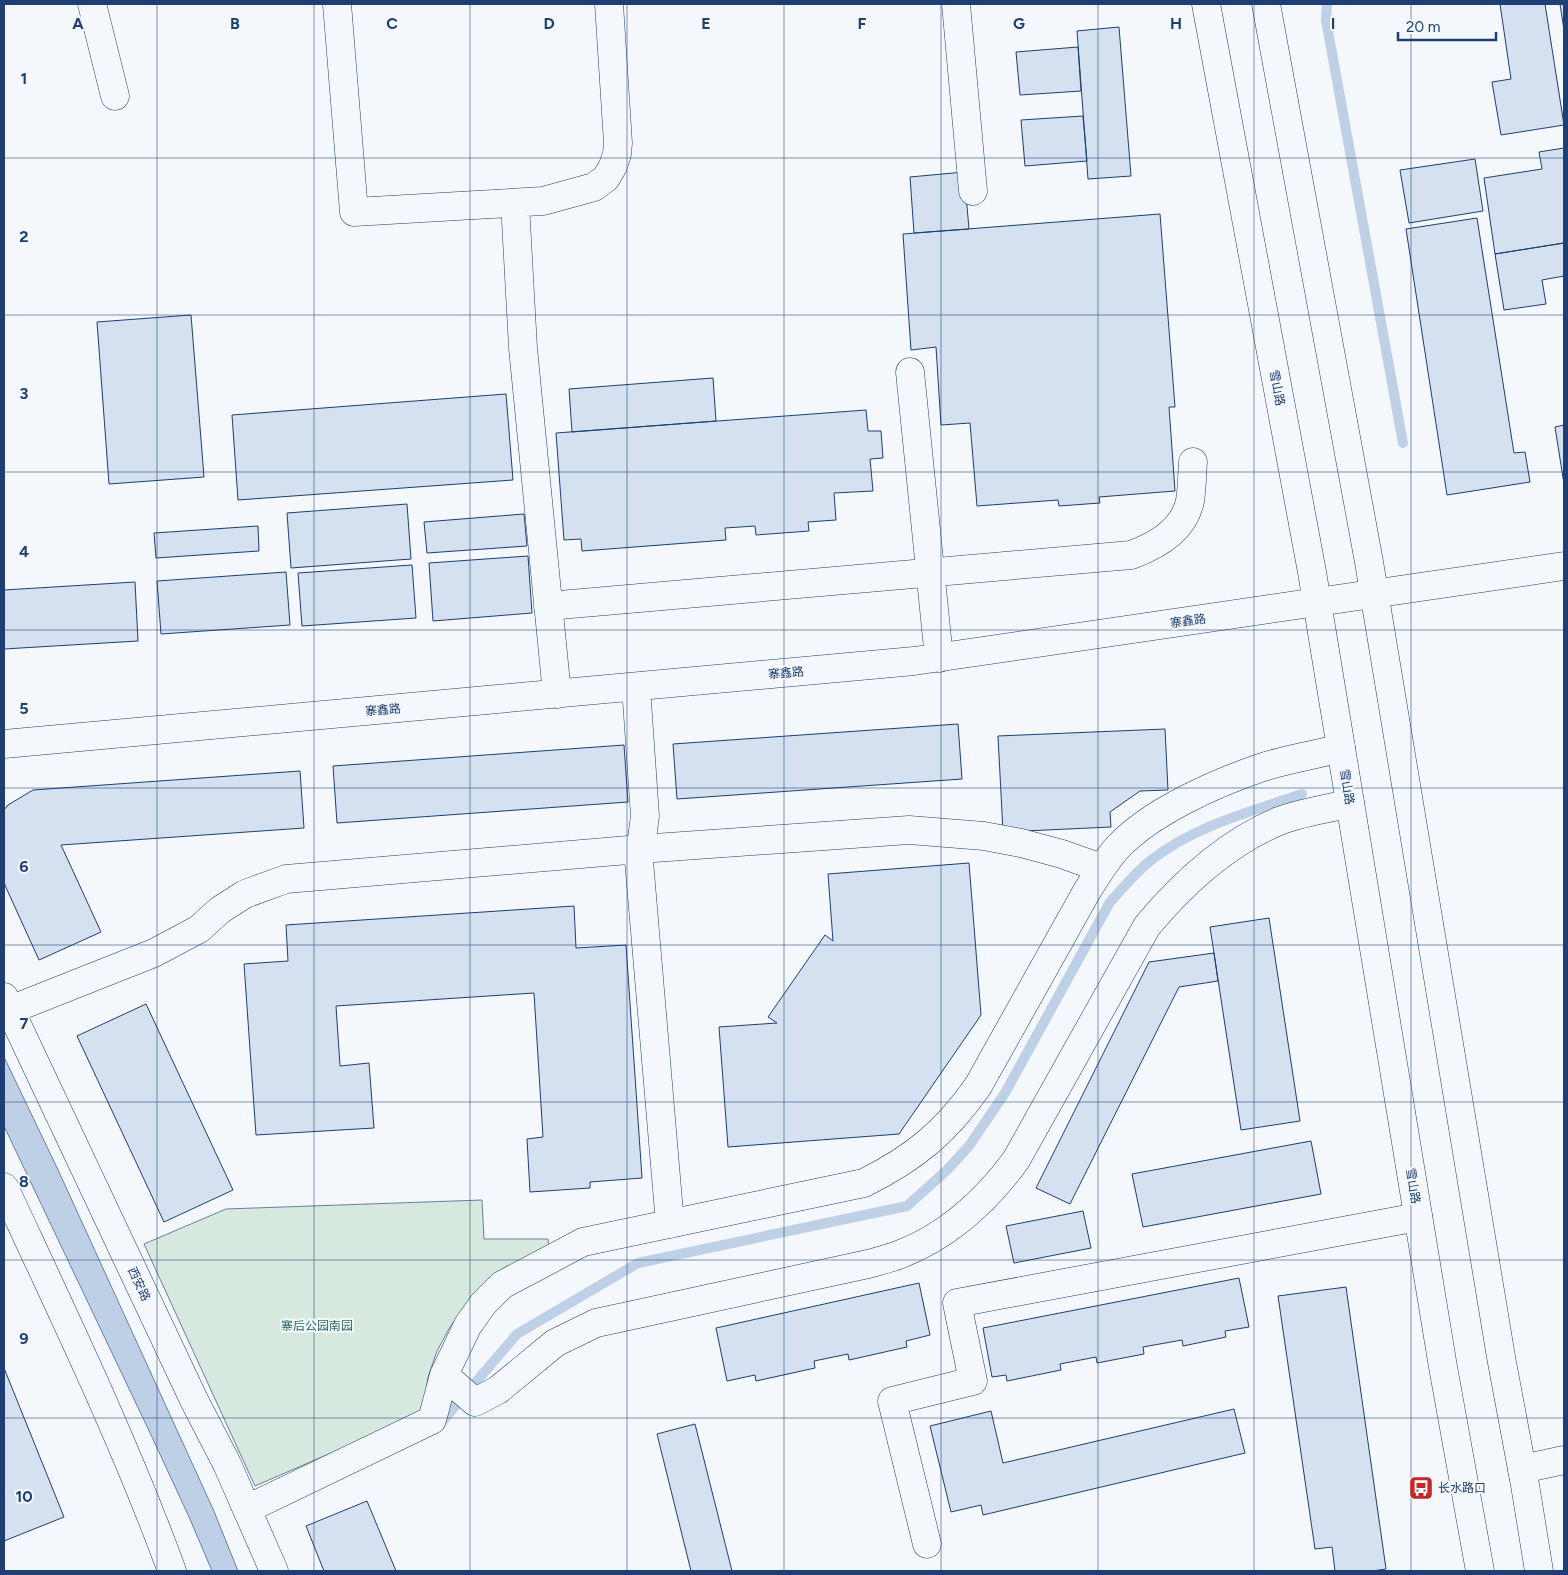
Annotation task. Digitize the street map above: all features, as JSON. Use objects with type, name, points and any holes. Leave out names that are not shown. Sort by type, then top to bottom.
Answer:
[{"type":"street","points":[[92,4],[115,96]]},
{"type":"street","points":[[337,4],[354,212],[543,201],[594,187],[606,178],[613,166],[618,143],[609,4]]},
{"type":"street","points":[[956,4],[973,191]]},
{"type":"street","name":"雪山路","points":[[1206,4],[1316,601],[1418,1217],[1480,1571]]},
{"type":"street","points":[[1266,4],[1374,593],[1501,1357],[1539,1571]]},
{"type":"street","points":[[515,203],[523,348],[557,694]]},
{"type":"street","points":[[910,372],[939,658]]},
{"type":"street","points":[[548,606],[1131,555],[1150,548],[1166,538],[1176,528],[1190,503],[1193,462]]},
{"type":"street","name":"寨鑫路","points":[[4,744],[914,661],[1564,566]]},
{"type":"street","points":[[636,687],[645,816],[640,849],[640,871],[670,1224]]},
{"type":"street","points":[[247,1509],[432,1420],[444,1375],[468,1325],[483,1304],[502,1285],[583,1242],[864,1183],[893,1168],[920,1149],[945,1127],[978,1086],[1101,868],[1125,841],[1161,813],[1224,782],[1264,767],[1341,748]]},
{"type":"street","points":[[444,1375],[475,1402],[498,1390],[555,1343],[596,1323],[868,1264],[902,1254],[933,1238],[962,1219],[982,1202],[1016,1160],[1147,926],[1172,896],[1202,869],[1257,832],[1280,821],[1350,804]]},
{"type":"street","points":[[7,1004],[154,953],[199,929],[220,910],[245,894],[286,879],[640,849],[909,830],[975,835],[1021,844],[1062,854],[1101,868]]},
{"type":"street","name":"西安路","points":[[7,1004],[189,1391],[227,1464],[274,1571]]},
{"type":"street","points":[[4,1187],[116,1429],[172,1571]]},
{"type":"street","points":[[927,1544],[892,1401],[973,1381],[957,1303],[1418,1217]]},
{"type":"street","points":[[1522,1469],[1564,1460]]},
{"type":"green space","name":"寨后公园南园","points":[[482,1200],[484,1239],[548,1239],[549,1251],[466,1305],[450,1327],[437,1351],[428,1377],[423,1413],[255,1486],[144,1244],[226,1209]]},
{"type":"water","points":[[4,1057],[59,1172],[213,1509],[238,1571],[212,1571],[152,1437],[4,1126]]},
{"type":"building","points":[[1500,4],[1545,4],[1564,125],[1501,135],[1492,82],[1511,79]]},
{"type":"building","points":[[1560,4],[1564,4],[1564,30]]},
{"type":"building","points":[[1119,27],[1131,176],[1088,179],[1077,31]]},
{"type":"building","points":[[1078,47],[1081,91],[1020,95],[1016,52]]},
{"type":"building","points":[[1083,116],[1087,161],[1025,166],[1021,120]]},
{"type":"building","points":[[1564,148],[1564,243],[1495,254],[1484,178],[1542,169],[1539,152]]},
{"type":"building","points":[[1475,159],[1483,211],[1409,223],[1400,170]]},
{"type":"building","points":[[964,172],[969,229],[914,233],[910,177]]},
{"type":"building","points":[[1160,214],[1175,407],[1169,407],[1175,491],[1099,497],[1100,503],[1059,506],[1058,500],[977,506],[970,423],[941,425],[936,347],[911,350],[903,234]]},
{"type":"building","points":[[1477,218],[1514,453],[1525,452],[1530,482],[1447,495],[1406,229]]},
{"type":"building","points":[[1564,243],[1564,276],[1542,280],[1546,304],[1504,310],[1495,254]]},
{"type":"building","points":[[191,315],[204,477],[109,484],[97,322]]},
{"type":"building","points":[[713,378],[716,421],[572,432],[569,389]]},
{"type":"building","points":[[506,394],[513,480],[238,500],[232,415]]},
{"type":"building","points":[[866,410],[868,431],[881,431],[883,458],[870,459],[873,491],[834,493],[836,520],[808,522],[809,531],[756,535],[755,526],[725,528],[726,540],[582,551],[581,539],[564,540],[556,433]]},
{"type":"building","points":[[1564,425],[1564,484],[1555,427]]},
{"type":"building","points":[[407,504],[411,559],[291,568],[287,513]]},
{"type":"building","points":[[524,514],[527,546],[427,553],[424,522]]},
{"type":"building","points":[[258,526],[259,551],[156,558],[154,533]]},
{"type":"building","points":[[528,556],[532,613],[433,621],[429,563]]},
{"type":"building","points":[[412,565],[416,618],[302,626],[298,573]]},
{"type":"building","points":[[286,572],[290,625],[161,634],[157,581]]},
{"type":"building","points":[[135,582],[138,641],[4,649],[4,590]]},
{"type":"building","points":[[958,724],[962,779],[677,799],[673,744]]},
{"type":"building","points":[[1165,729],[1168,790],[1140,791],[1110,812],[1111,827],[1003,832],[998,736]]},
{"type":"building","points":[[624,745],[628,802],[337,823],[333,766]]},
{"type":"building","points":[[300,771],[304,828],[61,845],[101,932],[39,960],[4,883],[4,810],[8,805],[33,790]]},
{"type":"building","points":[[969,863],[981,1015],[899,1134],[728,1147],[719,1027],[777,1023],[768,1017],[825,935],[833,941],[828,874]]},
{"type":"building","points":[[574,906],[576,948],[626,945],[642,1178],[590,1182],[590,1188],[530,1192],[527,1139],[543,1137],[534,993],[336,1006],[340,1066],[369,1063],[374,1128],[256,1135],[244,964],[288,961],[286,925]]},
{"type":"building","points":[[1269,918],[1300,1121],[1241,1130],[1210,927]]},
{"type":"building","points":[[1214,953],[1218,981],[1179,987],[1070,1204],[1036,1188],[1149,962]]},
{"type":"building","points":[[146,1004],[233,1190],[164,1222],[77,1036]]},
{"type":"building","points":[[1311,1141],[1321,1194],[1143,1227],[1132,1174]]},
{"type":"building","points":[[1083,1211],[1091,1248],[1014,1263],[1006,1226]]},
{"type":"building","points":[[1239,1278],[1249,1327],[1225,1331],[1226,1337],[1183,1346],[1182,1340],[1143,1347],[1144,1354],[1097,1363],[1096,1357],[1060,1364],[1061,1370],[1007,1381],[1006,1375],[992,1377],[983,1328]]},
{"type":"building","points":[[919,1283],[930,1335],[906,1341],[907,1347],[849,1360],[848,1354],[814,1361],[815,1368],[756,1381],[755,1375],[727,1381],[716,1328]]},
{"type":"building","points":[[1346,1287],[1386,1569],[1372,1571],[1335,1571],[1332,1547],[1315,1549],[1278,1296]]},
{"type":"building","points":[[4,1368],[64,1517],[4,1541]]},
{"type":"building","points":[[1234,1409],[1245,1453],[983,1515],[981,1505],[951,1512],[930,1426],[991,1411],[1003,1463]]},
{"type":"building","points":[[695,1424],[732,1571],[691,1571],[657,1434]]},
{"type":"building","points":[[367,1501],[396,1571],[324,1571],[306,1526]]},
{"type":"waterway","points":[[1327,4],[1326,20],[1403,443]]},
{"type":"waterway","points":[[440,1424],[517,1334],[638,1263],[907,1206],[947,1170],[969,1146],[1005,1093],[1110,902],[1134,876],[1150,861],[1185,838],[1223,821],[1302,794]]},
{"type":"place","name":"长水路口","points":[[1421,1488]]}]
